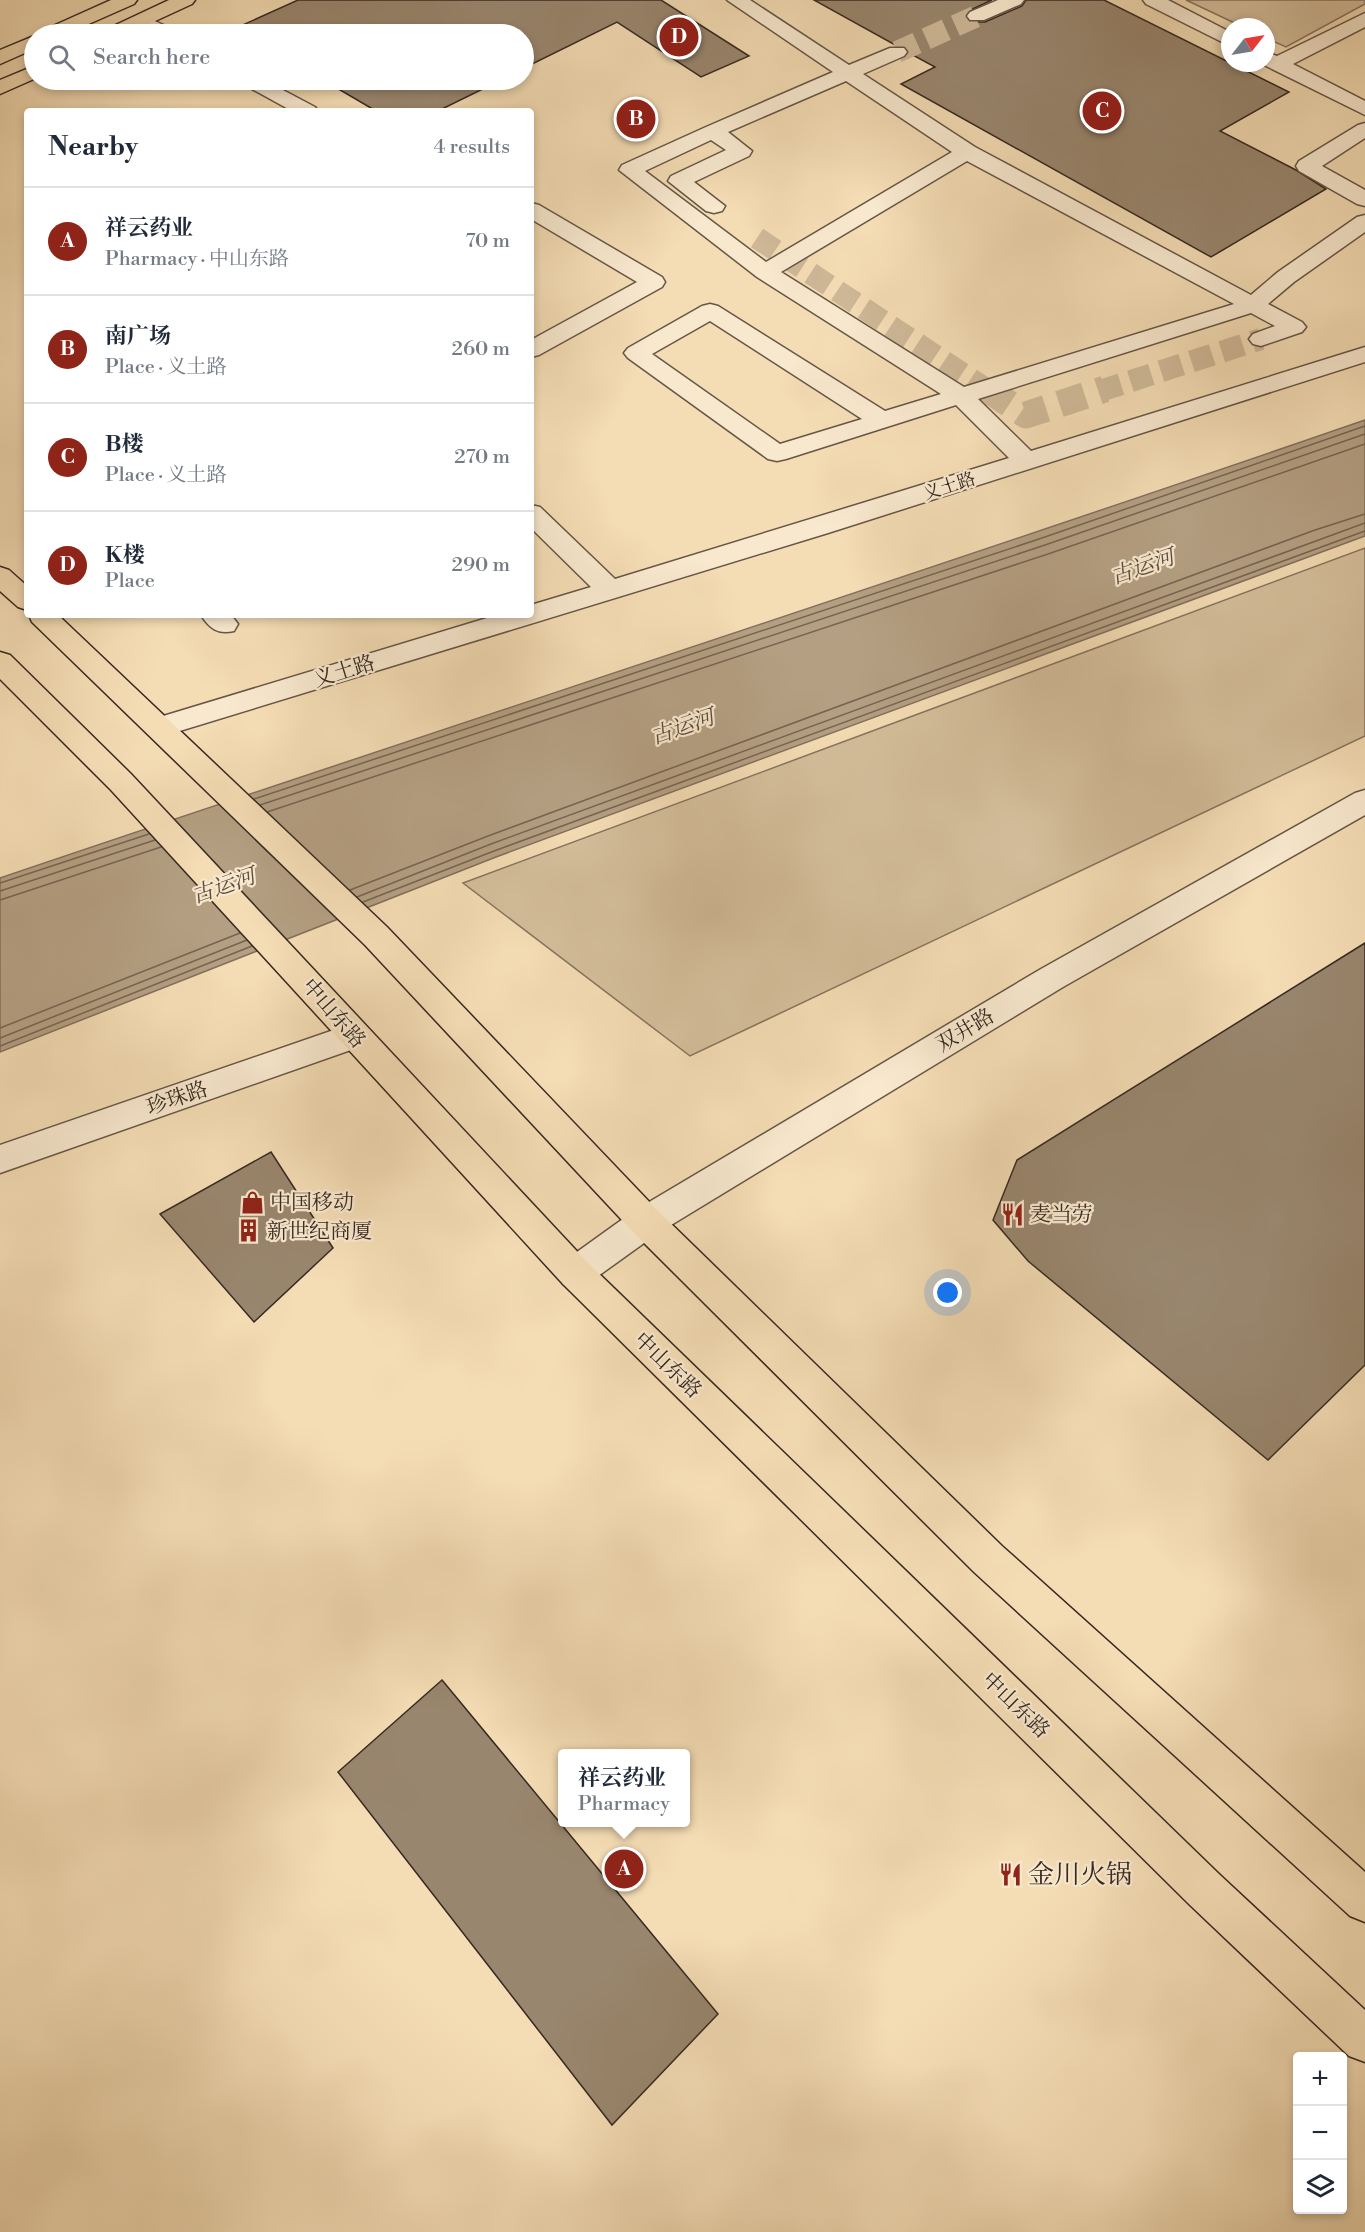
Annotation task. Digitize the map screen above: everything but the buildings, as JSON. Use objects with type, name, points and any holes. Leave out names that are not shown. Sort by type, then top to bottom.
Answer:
[{"type":"main road","points":[[73,24],[127,0]]},
{"type":"main road","points":[[135,24],[185,0]]},
{"type":"main road","points":[[0,58],[24,47]]},
{"type":"main road","points":[[0,88],[24,77]]},
{"type":"main road","points":[[0,576],[24,598]]},
{"type":"main road","points":[[45,618],[376,936],[646,1222],[987,1559],[1365,1901]]},
{"type":"main road","name":"中山东路","points":[[0,662],[121,782],[575,1273],[1205,1890],[1365,2040]]},
{"type":"street","points":[[737,0],[967,152],[1294,327],[1261,339]]},
{"type":"street","points":[[977,16],[1014,0]]},
{"type":"street","points":[[1153,0],[1221,35]]},
{"type":"street","points":[[1275,59],[1365,19]]},
{"type":"street","points":[[142,21],[148,24]]},
{"type":"street","points":[[897,52],[713,131],[630,170],[765,272],[961,396],[1026,461]]},
{"type":"street","points":[[1275,63],[1365,109]]},
{"type":"street","points":[[269,90],[302,108]]},
{"type":"street","points":[[1365,129],[1307,166],[1365,200]]},
{"type":"street","points":[[713,131],[741,152],[679,181],[731,219]]},
{"type":"street","points":[[765,272],[967,152]]},
{"type":"street","points":[[534,212],[654,282],[534,348]]},
{"type":"street","points":[[881,420],[710,311],[636,353],[777,453],[1251,306],[1286,277],[1365,222]]},
{"type":"street","name":"义土路","points":[[534,614],[1365,354]]},
{"type":"street","points":[[534,516],[610,590]]},
{"type":"street","name":"义土路","points":[[160,727],[520,618]]},
{"type":"street","name":"双井路","points":[[575,1273],[646,1222],[1052,978],[1365,801]]},
{"type":"street","name":"珍珠路","points":[[0,1159],[354,1036]]},
{"type":"shaded area","points":[[1186,0],[1365,0],[1365,4],[1286,47],[1275,42],[1275,18],[1224,18]]},
{"type":"shaded area","points":[[1365,548],[1365,736],[690,1056],[463,883]]},
{"type":"water","name":"古运河","points":[[1365,420],[1365,536],[496,857],[0,1052],[0,878]]},
{"type":"tunnel","points":[[897,52],[977,16]]},
{"type":"tunnel","points":[[757,238],[989,391]]},
{"type":"tunnel","points":[[1100,391],[1261,339]]},
{"type":"tunnel","points":[[987,389],[1026,415],[1105,389]]},
{"type":"place","name":"K楼","points":[[679,37]]},
{"type":"place","name":"B楼","points":[[1102,111]]},
{"type":"place","name":"南广场","points":[[636,119]]},
{"type":"place","name":"中国移动","points":[[252,1202]]},
{"type":"place","name":"麦当劳","points":[[1012,1214]]},
{"type":"place","name":"新世纪商厦","points":[[249,1231]]},
{"type":"place","name":"祥云药业","points":[[624,1869]]},
{"type":"place","name":"金川火锅","points":[[1010,1874]]}]
